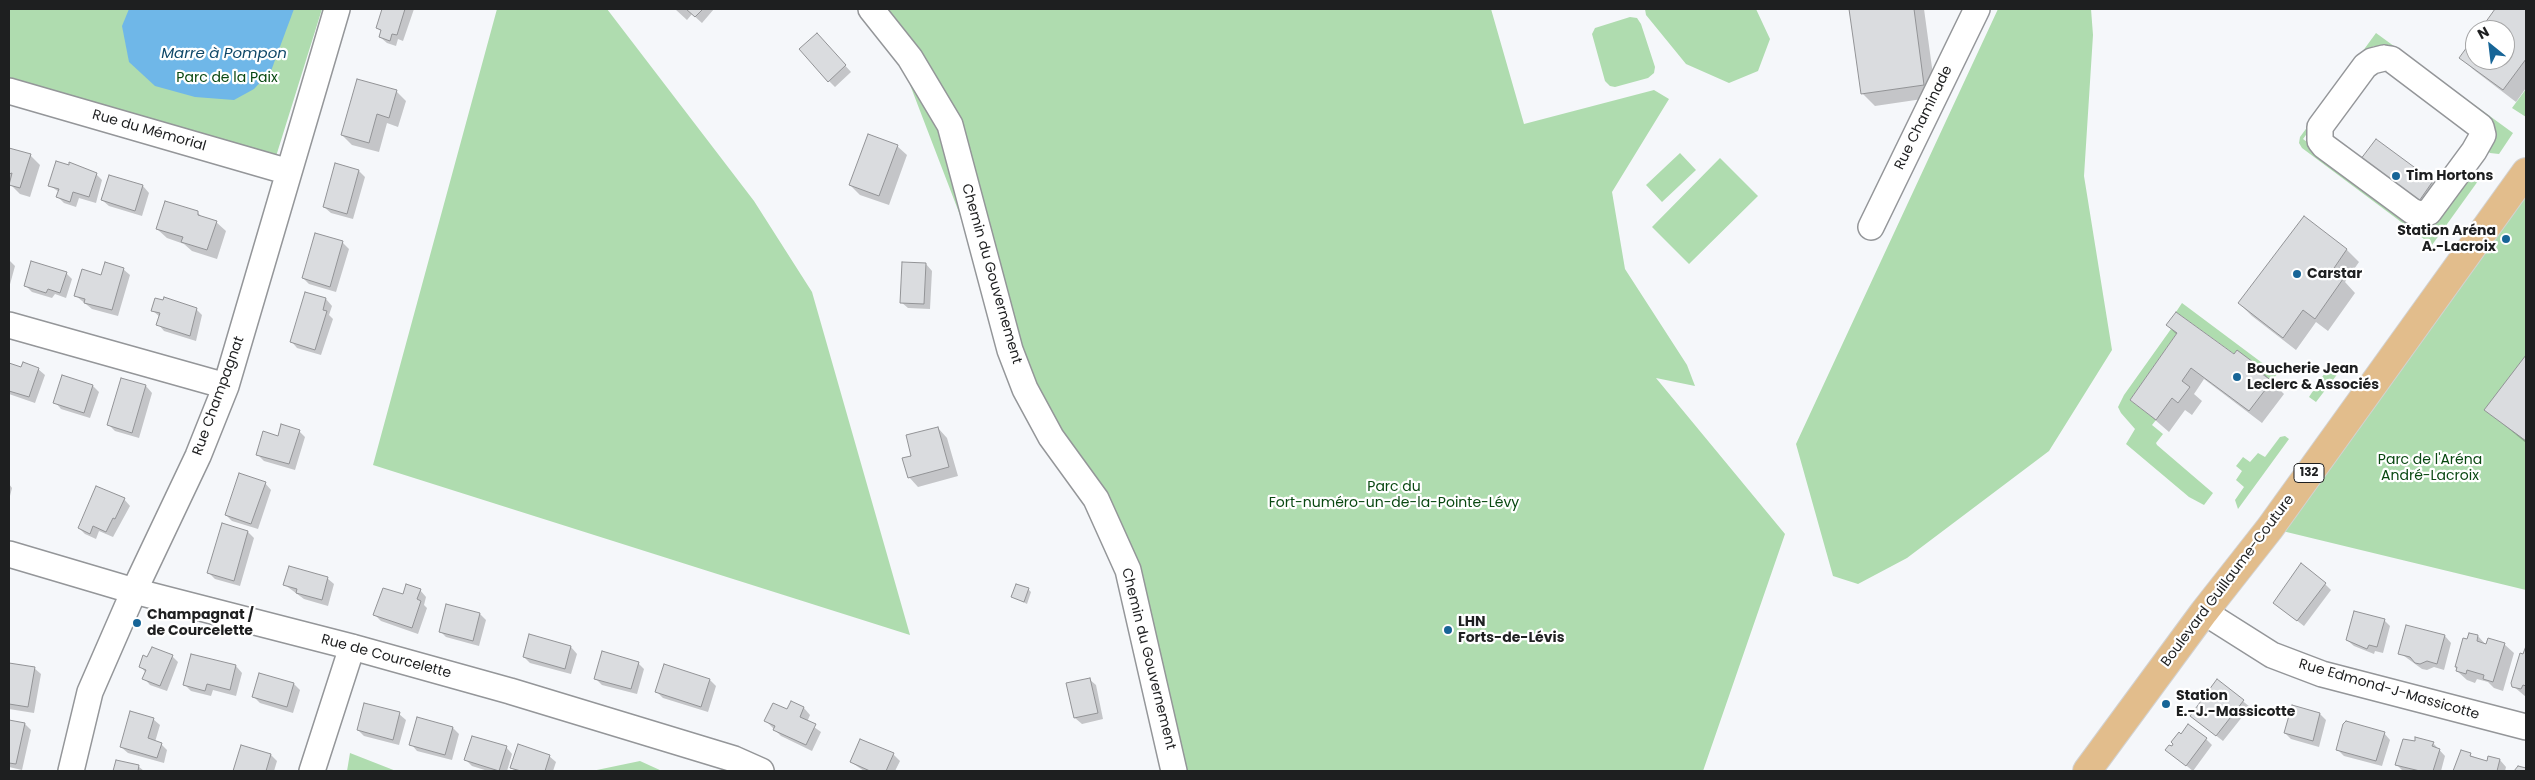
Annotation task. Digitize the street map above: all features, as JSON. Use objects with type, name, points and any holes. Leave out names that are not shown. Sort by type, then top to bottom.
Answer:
[{"type":"main road","name":"Boulevard Guillaume-Couture","points":[[2087,771],[2204,612],[2270,528],[2526,172]]},
{"type":"street","name":"Rue Champagnat","points":[[71,771],[90,692],[134,591],[198,456],[226,386],[337,9]]},
{"type":"street","name":"Chemin du Gouvernement","points":[[870,9],[910,58],[950,125],[1010,350],[1025,389],[1051,437],[1096,498],[1128,570],[1174,771]]},
{"type":"street","name":"Rue Chaminade","points":[[1871,227],[1977,9]]},
{"type":"street","points":[[2391,59],[2481,127],[2483,135],[2469,159],[2436,206],[2429,212],[2419,214],[2324,146],[2318,135],[2320,127],[2365,66],[2372,61],[2391,59]]},
{"type":"street","name":"Rue du Mémorial","points":[[9,91],[289,172]]},
{"type":"street","points":[[9,325],[226,386]]},
{"type":"street","name":"Rue de Courcelette","points":[[9,554],[134,591],[352,647],[510,691],[734,759],[761,771]]},
{"type":"street","name":"Rue Edmond-J-Massicotte","points":[[2204,612],[2272,655],[2322,674],[2526,727]]},
{"type":"street","points":[[312,771],[352,647]]},
{"type":"green space","name":"Parc de la Paix","points":[[9,9],[322,9],[273,166],[9,81]]},
{"type":"green space","points":[[497,9],[607,9],[754,201],[812,292],[910,635],[373,465]]},
{"type":"green space","name":"Parc du Fort-numéro-un-de-la-Pointe-Lévy","points":[[864,9],[1491,9],[1524,124],[1654,90],[1669,99],[1612,192],[1625,269],[1687,365],[1695,386],[1656,378],[1785,534],[1703,771],[1174,771],[1128,570],[991,296],[894,43]]},
{"type":"green space","points":[[1645,9],[1756,9],[1770,39],[1758,71],[1729,83],[1686,64],[1646,15]]},
{"type":"green space","points":[[1998,9],[2091,9],[2093,35],[2084,176],[2112,350],[2049,451],[1907,558],[1858,584],[1833,576],[1796,444]]},
{"type":"green space","points":[[1630,17],[1637,18],[1641,24],[1655,67],[1654,73],[1648,78],[1615,87],[1610,86],[1605,81],[1592,34],[1595,28]]},
{"type":"green space","points":[[2376,33],[2513,133],[2499,154],[2490,153],[2382,46],[2374,46],[2367,50],[2303,139],[2426,229],[2466,172],[2475,174],[2478,181],[2432,245],[2302,148],[2299,143],[2300,137]]},
{"type":"green space","points":[[2526,89],[2526,117],[2512,108]]},
{"type":"green space","points":[[1680,153],[1696,170],[1662,202],[1646,185]]},
{"type":"green space","points":[[1720,158],[1758,196],[1689,264],[1652,227]]},
{"type":"green space","name":"Parc de l'Aréna André-Lacroix","points":[[2526,172],[2526,590],[2270,528]]},
{"type":"green space","points":[[2182,303],[2277,374],[2272,381],[2176,312]]},
{"type":"green space","points":[[2171,329],[2177,333],[2130,400],[2156,420],[2152,425],[2163,434],[2156,443],[2157,445],[2213,493],[2204,505],[2189,497],[2126,444],[2135,429],[2118,407],[2124,395]]},
{"type":"green space","points":[[2328,368],[2339,372],[2316,402],[2309,397]]},
{"type":"green space","points":[[2285,436],[2289,439],[2238,509],[2235,500],[2244,487],[2236,480],[2242,471],[2236,466],[2243,457],[2250,462],[2258,453],[2265,457],[2280,437]]},
{"type":"green space","points":[[350,753],[396,771],[347,771]]},
{"type":"green space","points":[[640,761],[662,771],[592,771]]},
{"type":"water","name":"Marre à Pompon","points":[[129,9],[294,9],[271,71],[254,89],[234,100],[195,97],[155,86],[129,62],[122,26]]},
{"type":"building","points":[[382,9],[405,9],[397,35],[392,34],[390,41],[379,37],[381,30],[376,28]]},
{"type":"building","points":[[686,9],[703,9],[695,17]]},
{"type":"building","points":[[1849,9],[1914,9],[1924,85],[1861,94]]},
{"type":"building","points":[[2495,9],[2526,9],[2526,59],[2503,90],[2476,70],[2515,70],[2515,20],[2487,20]]},
{"type":"building","points":[[817,33],[846,65],[828,82],[799,49]]},
{"type":"building","points":[[2465,50],[2465,62],[2459,58]]},
{"type":"building","points":[[357,79],[397,90],[389,118],[377,114],[369,143],[341,135]]},
{"type":"building","points":[[868,134],[898,145],[879,196],[849,185]]},
{"type":"building","points":[[2376,139],[2433,181],[2417,204],[2357,164]]},
{"type":"building","points":[[9,148],[31,154],[20,188],[9,185],[12,173],[9,174]]},
{"type":"building","points":[[56,161],[69,165],[69,162],[97,173],[89,197],[73,192],[70,202],[56,197],[59,189],[48,186]]},
{"type":"building","points":[[335,163],[359,170],[347,214],[323,207]]},
{"type":"building","points":[[109,175],[143,185],[135,211],[101,200]]},
{"type":"building","points":[[165,201],[198,211],[198,215],[217,221],[207,250],[181,242],[183,237],[156,229]]},
{"type":"building","points":[[2304,216],[2347,249],[2332,271],[2343,279],[2315,319],[2303,310],[2283,338],[2238,303]]},
{"type":"building","points":[[315,233],[343,241],[330,287],[302,278]]},
{"type":"building","points":[[31,261],[67,272],[60,293],[48,289],[46,293],[24,286]]},
{"type":"building","points":[[105,262],[124,268],[112,310],[84,303],[85,299],[74,296],[82,269],[101,275]]},
{"type":"building","points":[[902,262],[926,263],[924,304],[900,303]]},
{"type":"building","points":[[305,292],[326,298],[323,310],[327,311],[315,350],[290,342]]},
{"type":"building","points":[[164,297],[197,308],[190,336],[156,325],[160,313],[151,311],[155,298],[163,300]]},
{"type":"building","points":[[2176,312],[2234,354],[2237,350],[2261,368],[2258,371],[2272,381],[2249,411],[2191,368],[2182,381],[2190,387],[2178,403],[2172,398],[2156,420],[2130,400],[2177,333],[2166,325]]},
{"type":"building","points":[[2526,355],[2526,441],[2484,410]]},
{"type":"building","points":[[23,362],[39,368],[29,397],[9,391],[9,363],[21,367]]},
{"type":"building","points":[[62,375],[93,385],[84,413],[53,403]]},
{"type":"building","points":[[121,378],[146,385],[132,433],[107,425]]},
{"type":"building","points":[[281,424],[300,430],[289,464],[256,455],[263,431],[278,436]]},
{"type":"building","points":[[938,427],[949,467],[908,478],[902,458],[911,456],[906,435]]},
{"type":"building","points":[[239,473],[266,482],[251,524],[225,515]]},
{"type":"building","points":[[96,486],[125,498],[115,519],[113,518],[106,532],[93,526],[90,534],[78,528]]},
{"type":"building","points":[[222,523],[248,531],[234,581],[207,573]]},
{"type":"building","points":[[2301,563],[2326,583],[2297,621],[2273,603]]},
{"type":"building","points":[[289,566],[328,577],[322,600],[296,593],[297,589],[283,585]]},
{"type":"building","points":[[406,584],[421,589],[417,599],[421,601],[412,628],[373,615],[383,588],[403,594]]},
{"type":"building","points":[[1016,584],[1029,588],[1024,602],[1011,597]]},
{"type":"building","points":[[446,604],[480,613],[473,641],[439,632]]},
{"type":"building","points":[[2354,611],[2385,619],[2377,647],[2369,645],[2367,649],[2346,640]]},
{"type":"building","points":[[2406,625],[2445,635],[2437,664],[2427,661],[2420,664],[2415,663],[2410,657],[2398,654]]},
{"type":"building","points":[[2469,633],[2478,635],[2477,641],[2486,644],[2488,638],[2505,643],[2493,682],[2483,679],[2484,675],[2467,670],[2466,674],[2456,671],[2457,667],[2455,667],[2463,638],[2467,639]]},
{"type":"building","points":[[529,634],[571,646],[565,669],[523,657]]},
{"type":"building","points":[[2526,646],[2526,686],[2523,685],[2521,689],[2512,687],[2511,683],[2520,653],[2523,654]]},
{"type":"building","points":[[152,647],[173,655],[160,686],[142,679],[146,670],[139,667],[143,655],[147,657]]},
{"type":"building","points":[[602,651],[639,662],[631,689],[594,679]]},
{"type":"building","points":[[191,654],[236,665],[230,690],[207,684],[205,691],[183,685]]},
{"type":"building","points":[[9,663],[35,667],[28,707],[9,704]]},
{"type":"building","points":[[664,664],[710,679],[701,707],[655,692]]},
{"type":"building","points":[[259,673],[294,683],[287,707],[252,697]]},
{"type":"building","points":[[1090,678],[1098,713],[1074,718],[1066,683]]},
{"type":"building","points":[[2217,679],[2244,700],[2216,736],[2190,716]]},
{"type":"building","points":[[791,701],[804,707],[800,717],[816,724],[806,745],[773,730],[775,726],[764,721],[773,703],[787,709]]},
{"type":"building","points":[[364,703],[400,712],[393,740],[357,730]]},
{"type":"building","points":[[2292,705],[2320,713],[2313,741],[2284,733]]},
{"type":"building","points":[[130,711],[154,718],[148,738],[162,743],[157,758],[120,747]]},
{"type":"building","points":[[417,717],[453,727],[445,755],[409,745]]},
{"type":"building","points":[[9,720],[25,723],[16,764],[9,763]]},
{"type":"building","points":[[2346,721],[2385,732],[2376,761],[2336,750],[2343,724]]},
{"type":"building","points":[[2188,724],[2207,738],[2186,766],[2165,750],[2169,745],[2172,746],[2171,742],[2179,732],[2181,734]]},
{"type":"building","points":[[472,736],[507,746],[499,771],[464,760]]},
{"type":"building","points":[[2415,737],[2434,742],[2432,746],[2440,749],[2433,771],[2420,771],[2395,765],[2403,739],[2415,741]]},
{"type":"building","points":[[860,739],[894,753],[886,771],[870,771],[850,762]]},
{"type":"building","points":[[518,744],[550,755],[545,771],[521,771],[510,768]]},
{"type":"building","points":[[241,745],[271,754],[266,771],[233,771]]},
{"type":"building","points":[[2461,750],[2471,753],[2470,756],[2487,761],[2488,756],[2500,759],[2497,771],[2453,771]]},
{"type":"building","points":[[116,760],[139,765],[138,771],[113,771]]},
{"type":"building","points":[[2518,766],[2526,768],[2526,771],[2514,771]]},
{"type":"place","name":"Tim Hortons","points":[[2396,176]]},
{"type":"place","name":"Station Aréna A.-Lacroix","points":[[2506,239]]},
{"type":"place","name":"Carstar","points":[[2297,274]]},
{"type":"place","name":"Boucherie Jean Leclerc & Associés","points":[[2237,377]]},
{"type":"place","name":"Champagnat / de Courcelette","points":[[137,623]]},
{"type":"place","name":"LHN Forts-de-Lévis","points":[[1448,630]]},
{"type":"place","name":"Station E.-J.-Massicotte","points":[[2166,704]]}]
